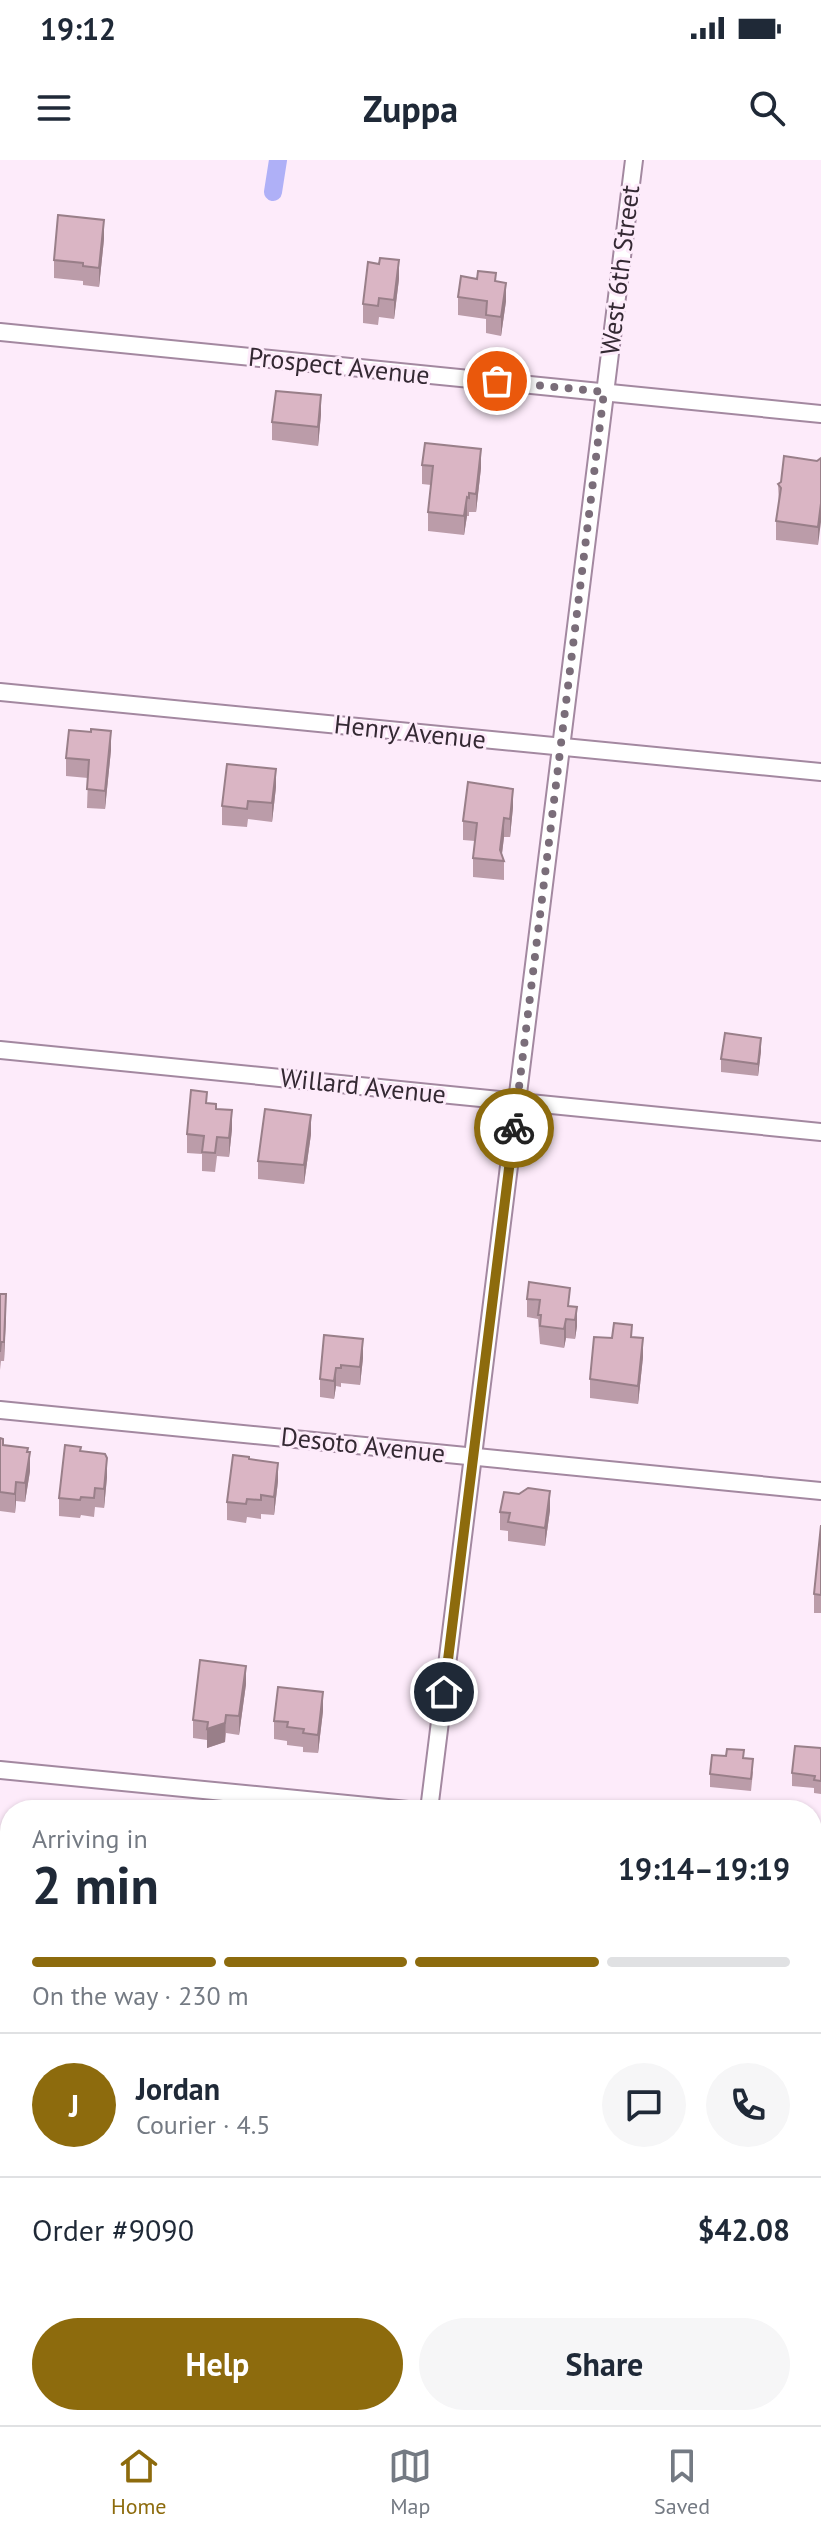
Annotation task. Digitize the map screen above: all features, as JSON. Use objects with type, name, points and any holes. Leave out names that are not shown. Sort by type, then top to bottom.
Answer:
[{"type":"street","name":"West 6th Street","points":[[430,1800],[634,160]]},
{"type":"street","name":"Prospect Avenue","points":[[0,332],[821,414]]},
{"type":"street","name":"Henry Avenue","points":[[0,692],[821,772]]},
{"type":"street","name":"Willard Avenue","points":[[0,1050],[821,1132]]},
{"type":"street","name":"Desoto Avenue","points":[[0,1410],[821,1491]]},
{"type":"street","points":[[0,1770],[306,1800]]},
{"type":"building","points":[[58,215],[104,220],[99,268],[54,260]]},
{"type":"building","points":[[380,258],[399,260],[394,300],[379,298],[378,306],[363,304],[368,262],[379,264]]},
{"type":"building","points":[[478,271],[496,273],[495,281],[506,283],[501,317],[486,315],[487,301],[458,297],[461,276],[477,279]]},
{"type":"building","points":[[276,391],[321,395],[318,427],[272,422]]},
{"type":"building","points":[[425,443],[481,449],[476,494],[469,493],[464,516],[428,512],[433,466],[422,465]]},
{"type":"building","points":[[784,456],[817,461],[821,458],[818,527],[776,521],[781,488],[778,484],[781,482]]},
{"type":"building","points":[[91,729],[111,731],[105,791],[87,789],[89,760],[66,758],[69,730],[91,732]]},
{"type":"building","points":[[227,764],[276,769],[272,803],[248,801],[247,809],[222,806]]},
{"type":"building","points":[[468,782],[513,789],[510,819],[504,818],[500,850],[504,861],[473,858],[477,823],[463,821]]},
{"type":"building","points":[[725,1033],[761,1038],[758,1064],[721,1059]]},
{"type":"building","points":[[191,1090],[207,1092],[206,1103],[216,1104],[216,1109],[232,1110],[229,1138],[217,1137],[215,1153],[202,1152],[204,1136],[187,1134]]},
{"type":"building","points":[[265,1109],[311,1115],[304,1165],[258,1161]]},
{"type":"building","points":[[529,1282],[570,1288],[568,1306],[577,1307],[575,1320],[566,1319],[564,1329],[540,1326],[540,1300],[527,1299]]},
{"type":"building","points":[[0,1294],[6,1294],[4,1342],[1,1342],[0,1352]]},
{"type":"building","points":[[614,1323],[632,1325],[631,1337],[643,1338],[638,1386],[590,1379],[594,1337],[612,1338]]},
{"type":"building","points":[[324,1335],[363,1339],[360,1367],[341,1365],[341,1368],[336,1368],[334,1381],[320,1379]]},
{"type":"building","points":[[0,1438],[3,1445],[28,1448],[27,1452],[30,1452],[25,1483],[16,1482],[15,1494],[0,1492]]},
{"type":"building","points":[[65,1445],[81,1447],[80,1451],[105,1454],[104,1489],[95,1488],[94,1498],[59,1498]]},
{"type":"building","points":[[233,1455],[278,1463],[274,1497],[261,1495],[261,1500],[247,1499],[246,1504],[227,1502]]},
{"type":"building","points":[[528,1488],[550,1491],[545,1528],[508,1522],[510,1513],[500,1512],[504,1492],[519,1494]]},
{"type":"building","points":[[821,1525],[821,1595],[814,1594]]},
{"type":"building","points":[[200,1660],[246,1666],[239,1716],[226,1715],[225,1723],[207,1729],[208,1722],[193,1720]]},
{"type":"building","points":[[278,1687],[323,1692],[318,1735],[287,1727],[288,1722],[274,1721]]},
{"type":"building","points":[[795,1746],[821,1748],[821,1781],[814,1780],[815,1776],[792,1773]]},
{"type":"building","points":[[727,1749],[744,1750],[743,1758],[753,1759],[751,1779],[710,1774],[712,1755],[726,1756]]},
{"type":"waterway","points":[[273,192],[278,160]]},
{"type":"way so far","points":[[497,381],[604,392],[514,1128]]},
{"type":"route","points":[[444,1692],[514,1128]]}]
